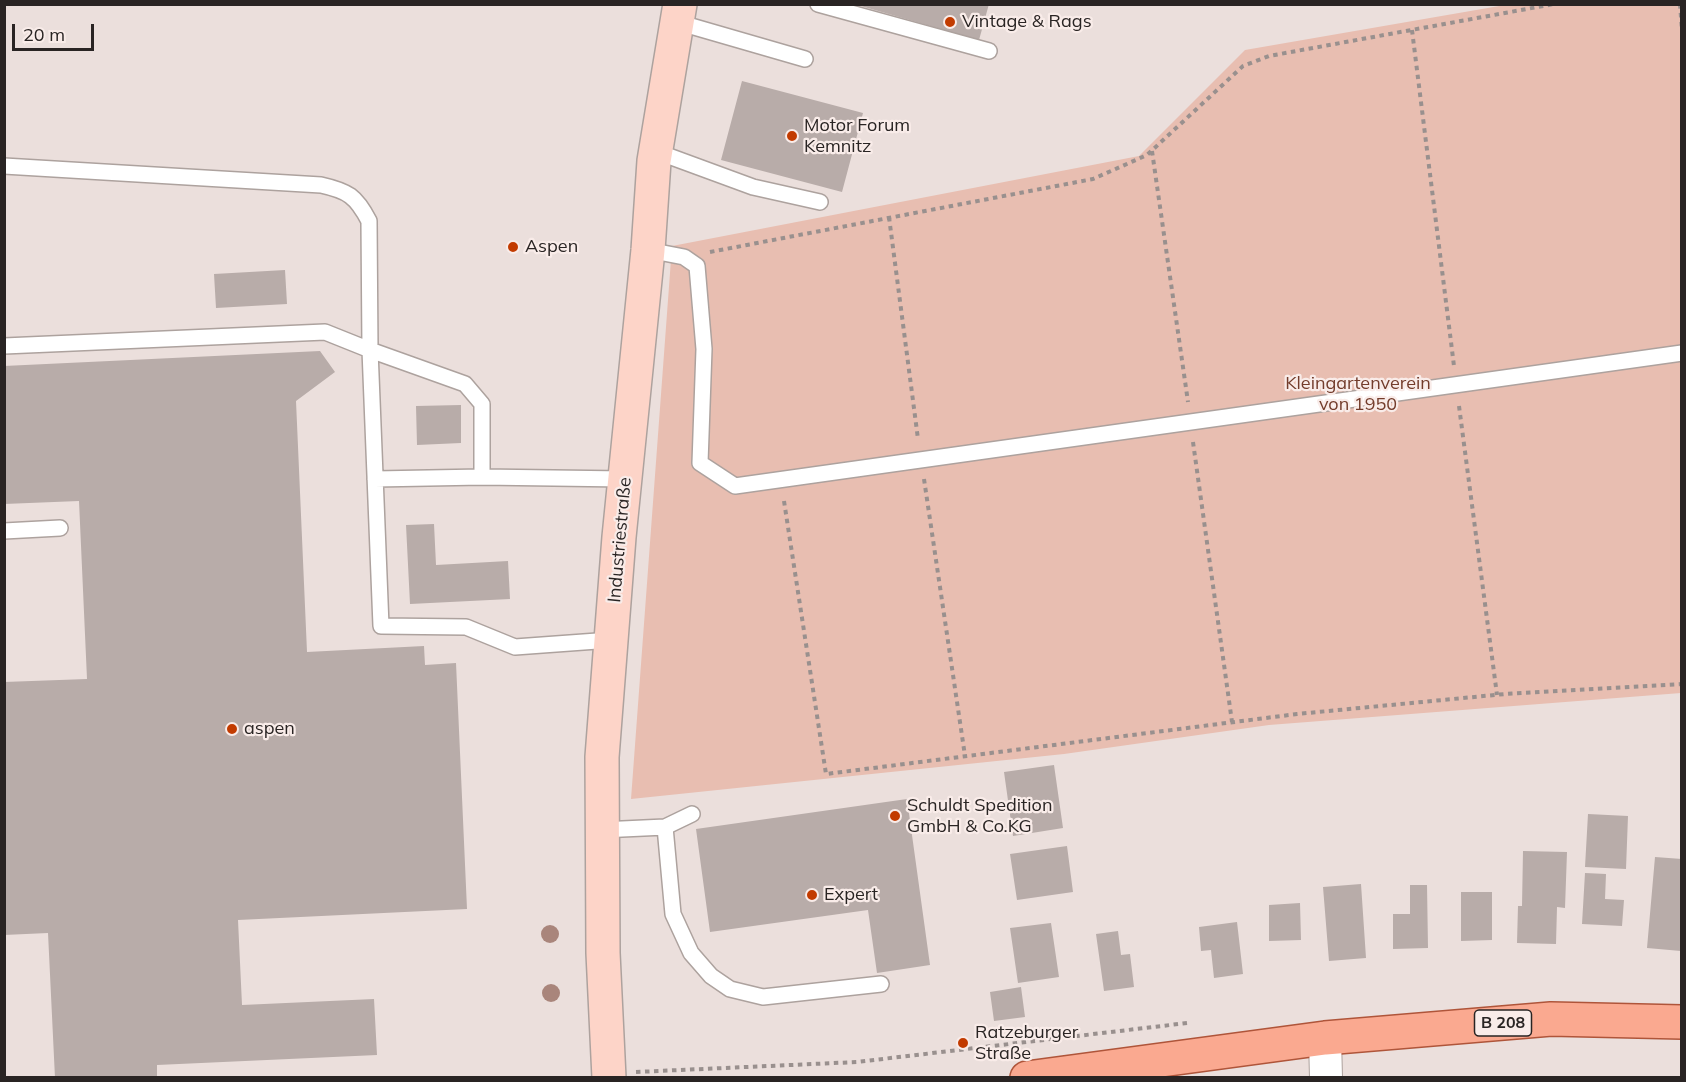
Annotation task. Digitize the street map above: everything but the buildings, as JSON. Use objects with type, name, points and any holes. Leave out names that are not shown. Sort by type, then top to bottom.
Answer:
[{"type":"main road","name":"Industriestraße","points":[[609,1077],[601,830],[602,757],[655,151],[678,13]]},
{"type":"main road","name":"B 208","points":[[1027,1077],[1325,1038],[1551,1018],[1682,1022]]},
{"type":"street","points":[[1325,1038],[1326,1077]]},
{"type":"lane","points":[[818,4],[989,51]]},
{"type":"lane","points":[[678,13],[805,59]]},
{"type":"lane","points":[[655,151],[753,188],[820,202]]},
{"type":"lane","points":[[4,166],[321,184],[343,190],[360,202],[369,221],[370,350],[381,626],[466,627],[515,647],[611,640]]},
{"type":"lane","points":[[648,250],[684,257],[697,266],[704,349],[700,463],[735,486],[1682,353]]},
{"type":"lane","points":[[4,346],[325,332],[465,384],[482,404],[482,477]]},
{"type":"lane","points":[[375,479],[482,477],[625,479]]},
{"type":"lane","points":[[4,531],[60,528]]},
{"type":"lane","points":[[601,830],[665,827],[692,814]]},
{"type":"lane","points":[[665,827],[673,914],[691,953],[711,976],[730,989],[763,997],[881,984]]},
{"type":"path","points":[[691,262],[716,249],[1093,179],[1147,155],[1243,66],[1269,56],[1554,4]]},
{"type":"path","points":[[1680,4],[1682,31]]},
{"type":"path","points":[[889,217],[921,459],[965,756]]},
{"type":"path","points":[[781,479],[826,774],[1297,714],[1497,695],[1682,684]]},
{"type":"path","points":[[684,1070],[685,1077]]},
{"type":"green space","name":"Kleingartenverein von 1950","points":[[1505,5],[1681,5],[1681,693],[1269,725],[1064,754],[631,799],[672,246],[1139,156],[1245,50]]},
{"type":"place","name":"Vintage & Rags","points":[[950,22]]},
{"type":"place","name":"Motor Forum Kemnitz","points":[[792,136]]},
{"type":"place","name":"Aspen","points":[[513,247]]},
{"type":"place","name":"aspen","points":[[232,729]]},
{"type":"place","name":"Schuldt Spedition GmbH & Co.KG","points":[[895,816]]},
{"type":"place","name":"Expert","points":[[812,895]]},
{"type":"place","name":"Ratzeburger Straße","points":[[963,1043]]}]
